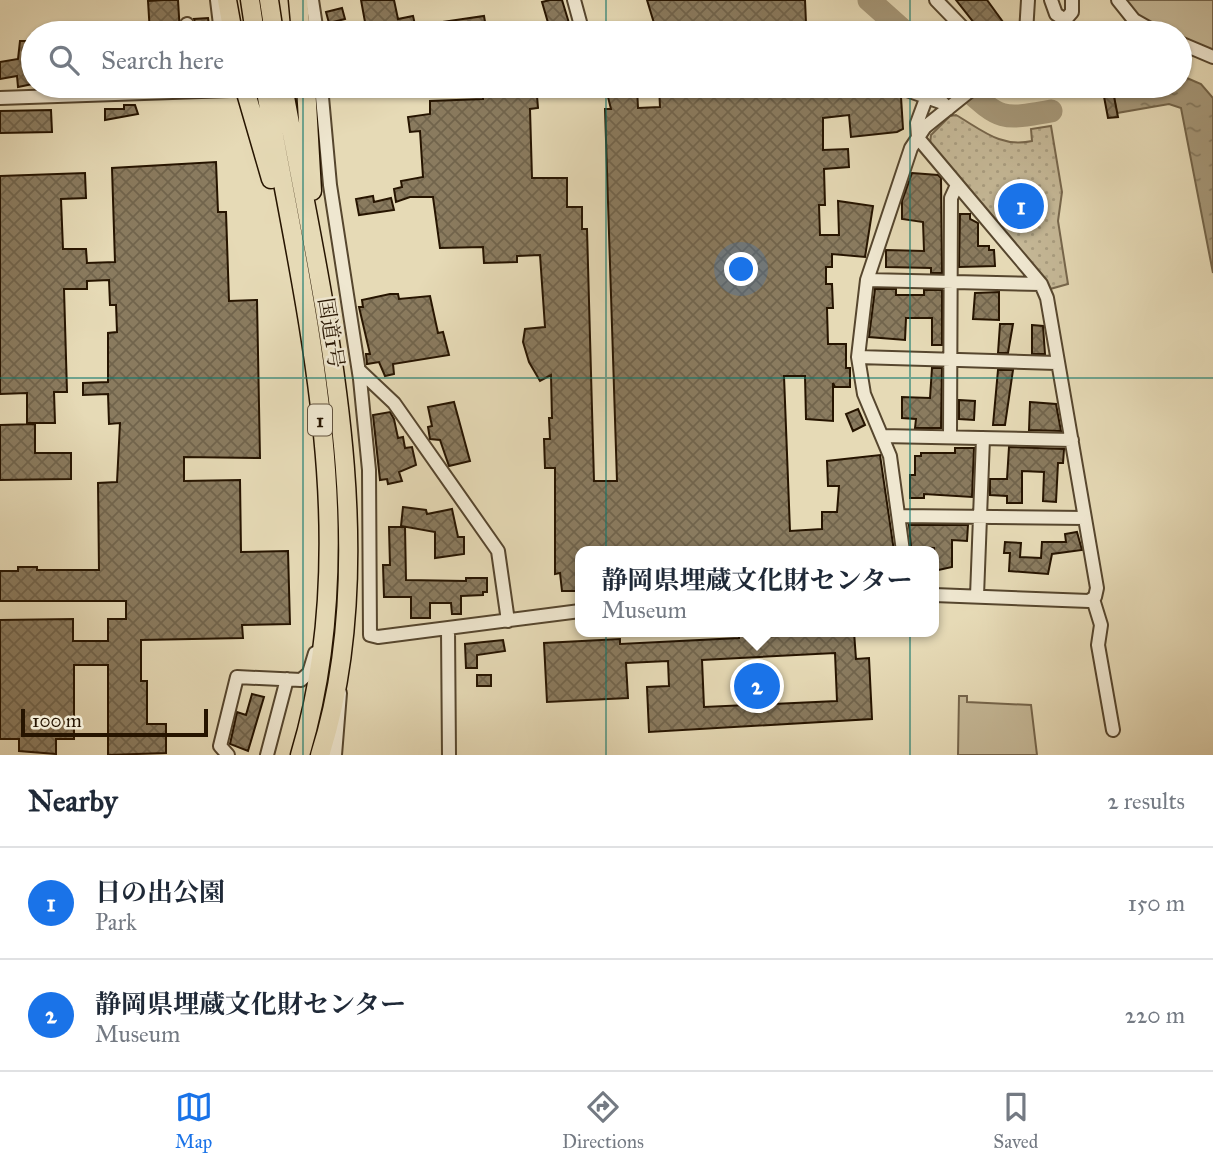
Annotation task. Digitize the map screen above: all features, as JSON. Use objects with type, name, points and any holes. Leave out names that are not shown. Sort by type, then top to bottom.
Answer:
[{"type":"highway","points":[[227,0],[231,21]]},
{"type":"highway","points":[[250,0],[253,21]]},
{"type":"highway","points":[[269,0],[272,21]]},
{"type":"highway","points":[[298,0],[301,21]]},
{"type":"highway","name":"1","points":[[248,98],[298,270]]},
{"type":"highway","name":"国道1号","points":[[266,98],[314,369],[325,472],[326,614],[312,706],[300,755]]},
{"type":"highway","name":"国道1号","points":[[286,98],[333,368],[344,470],[346,571],[340,665],[320,755]]},
{"type":"highway","name":"1","points":[[307,98],[317,268]]},
{"type":"street","points":[[217,0],[219,21]]},
{"type":"street","points":[[312,0],[315,21]]},
{"type":"street","points":[[574,0],[580,21]]},
{"type":"street","points":[[936,0],[956,21]]},
{"type":"street","points":[[1027,21],[1028,0]]},
{"type":"street","points":[[1051,0],[1056,14],[1065,20],[1072,12],[1072,0]]},
{"type":"street","points":[[1118,0],[1136,21]]},
{"type":"street","points":[[1192,48],[1213,57]]},
{"type":"street","points":[[0,98],[21,97]]},
{"type":"street","points":[[322,98],[330,185],[359,370],[369,470],[370,635],[378,638],[575,612]]},
{"type":"street","points":[[926,98],[916,123],[918,138],[1041,284],[1047,298],[1056,363],[1097,588],[1093,599],[1099,610],[1101,625],[1098,645],[1113,730]]},
{"type":"street","points":[[932,98],[950,106]]},
{"type":"street","points":[[902,546],[890,456],[864,394],[858,357],[867,280],[911,148],[925,127],[960,98]]},
{"type":"street","points":[[950,437],[953,282],[951,198],[957,185]]},
{"type":"street","points":[[867,280],[1041,284]]},
{"type":"street","points":[[858,357],[1056,363]]},
{"type":"street","points":[[359,370],[394,403],[498,551],[508,621]]},
{"type":"street","points":[[882,436],[1072,440]]},
{"type":"street","points":[[977,596],[983,438]]},
{"type":"street","points":[[899,516],[1085,518]]},
{"type":"street","points":[[939,595],[1093,599]]},
{"type":"street","points":[[228,755],[220,746],[237,677],[301,680],[309,673],[326,614]]},
{"type":"street","points":[[448,628],[449,755]]},
{"type":"street","points":[[335,755],[340,713],[340,665]]},
{"type":"street","points":[[267,755],[287,679]]},
{"type":"shaded area","points":[[1125,0],[1213,0],[1213,51],[1192,42],[1192,21],[1147,21]]},
{"type":"shaded area","points":[[956,115],[992,136],[1011,142],[1032,141],[1031,129],[1051,126],[1062,192],[1058,221],[1068,284],[1050,289],[930,144],[931,135],[950,116]]},
{"type":"shaded area","points":[[959,696],[967,696],[967,702],[1031,705],[1037,755],[958,755]]},
{"type":"water","points":[[1192,80],[1201,84],[1213,98],[1213,273],[1181,108],[1169,104],[1117,113],[1114,98],[1192,98]]},
{"type":"building","points":[[178,0],[179,21],[149,21],[148,1]]},
{"type":"building","points":[[361,0],[394,0],[398,19],[413,16],[414,21],[365,21]]},
{"type":"building","points":[[562,0],[568,21],[548,21],[542,2]]},
{"type":"building","points":[[647,0],[805,0],[806,21],[653,21]]},
{"type":"building","points":[[956,0],[987,0],[1002,21],[973,21]]},
{"type":"building","points":[[342,8],[345,19],[328,21],[326,12]]},
{"type":"building","points":[[484,16],[485,21],[449,21]]},
{"type":"building","points":[[208,18],[208,21],[195,21]]},
{"type":"building","points":[[21,41],[21,86],[18,87],[17,76],[0,79],[0,62],[18,59]]},
{"type":"building","points":[[537,98],[538,108],[530,109],[532,178],[567,178],[567,207],[582,207],[582,229],[587,229],[594,481],[617,481],[605,109],[611,109],[608,98],[638,98],[638,108],[660,107],[660,98],[901,98],[903,129],[897,132],[851,137],[849,115],[823,118],[823,150],[848,149],[849,167],[824,169],[825,205],[819,205],[820,235],[839,235],[838,201],[873,206],[865,257],[832,254],[832,267],[826,267],[826,284],[832,284],[833,308],[827,308],[828,344],[846,344],[846,368],[850,368],[850,387],[835,387],[833,383],[833,421],[806,419],[805,376],[784,376],[790,531],[822,529],[822,512],[837,512],[839,486],[828,486],[827,461],[880,455],[893,546],[575,546],[575,591],[562,591],[560,573],[555,574],[555,468],[545,468],[544,439],[550,439],[549,418],[552,418],[551,375],[540,381],[529,362],[523,342],[525,329],[545,327],[540,255],[517,256],[517,262],[484,263],[483,247],[440,248],[433,197],[410,197],[396,202],[394,189],[402,187],[401,181],[423,177],[420,131],[410,132],[408,117],[430,114],[430,101]]},
{"type":"building","points":[[1104,98],[1114,98],[1118,117],[1108,118]]},
{"type":"building","points":[[124,105],[135,105],[138,114],[105,120],[105,109],[124,109]]},
{"type":"building","points":[[51,110],[52,132],[0,133],[0,111]]},
{"type":"building","points":[[216,162],[218,212],[226,212],[229,301],[257,300],[260,458],[184,457],[184,481],[240,480],[241,552],[288,551],[290,624],[242,625],[243,638],[141,640],[141,681],[147,681],[147,724],[166,724],[166,753],[108,755],[108,665],[74,665],[74,739],[56,739],[56,754],[19,751],[19,739],[0,739],[0,620],[73,619],[73,641],[108,641],[108,619],[126,619],[126,601],[0,601],[0,571],[18,571],[18,567],[37,567],[37,570],[99,570],[98,483],[117,482],[120,423],[109,424],[108,394],[83,395],[83,383],[108,382],[108,333],[117,332],[116,305],[110,305],[109,280],[87,281],[87,289],[64,289],[67,392],[54,392],[55,423],[27,423],[27,393],[0,394],[0,176],[85,173],[86,198],[61,199],[63,249],[86,249],[87,263],[115,262],[112,168]]},
{"type":"building","points":[[912,173],[938,175],[941,178],[942,273],[931,273],[931,268],[886,267],[886,250],[924,251],[923,222],[902,219],[902,201]]},
{"type":"building","points":[[373,196],[374,202],[391,198],[394,210],[359,215],[356,199]]},
{"type":"building","points":[[960,214],[970,214],[970,219],[978,223],[978,246],[989,246],[989,250],[994,250],[995,266],[959,267]]},
{"type":"building","points":[[875,289],[896,289],[896,295],[924,295],[924,290],[942,290],[942,345],[932,345],[932,318],[906,318],[905,340],[869,337]]},
{"type":"building","points":[[999,292],[999,320],[973,319],[975,293]]},
{"type":"building","points":[[398,294],[399,299],[430,296],[438,333],[443,332],[449,355],[393,364],[394,374],[385,376],[379,362],[367,364],[366,354],[370,354],[359,307],[363,307],[362,300]]},
{"type":"building","points":[[1000,324],[1013,324],[1008,353],[998,353]]},
{"type":"building","points":[[1032,325],[1043,326],[1045,354],[1032,354]]},
{"type":"building","points":[[932,368],[942,368],[941,428],[915,428],[916,419],[902,418],[902,397],[930,398]]},
{"type":"building","points":[[998,370],[1013,370],[1005,425],[993,425]]},
{"type":"building","points":[[959,400],[975,401],[974,420],[959,419]]},
{"type":"building","points":[[454,402],[470,461],[449,466],[440,440],[430,439],[428,427],[432,426],[428,407]]},
{"type":"building","points":[[1030,402],[1056,404],[1061,431],[1029,430]]},
{"type":"building","points":[[858,409],[865,425],[853,431],[846,414]]},
{"type":"building","points":[[390,412],[398,438],[403,437],[405,448],[412,447],[416,465],[399,472],[402,481],[388,484],[387,479],[380,480],[373,415]]},
{"type":"building","points":[[35,424],[35,453],[71,453],[71,479],[0,480],[0,425]]},
{"type":"building","points":[[1009,447],[1064,449],[1063,463],[1058,463],[1056,502],[1043,501],[1044,472],[1022,471],[1022,503],[1007,503],[1007,496],[990,495],[990,479],[1007,479]]},
{"type":"building","points":[[955,448],[974,448],[972,497],[924,494],[924,498],[910,498],[910,475],[915,475],[915,456],[921,456],[921,453],[955,453]]},
{"type":"building","points":[[403,507],[426,510],[427,514],[452,509],[458,537],[464,537],[464,554],[435,558],[435,532],[401,526]]},
{"type":"building","points":[[909,525],[968,525],[967,541],[952,540],[952,567],[939,570],[939,546],[911,546]]},
{"type":"building","points":[[389,527],[405,527],[406,580],[466,581],[466,578],[487,578],[487,592],[483,592],[483,595],[461,596],[461,614],[452,614],[451,603],[430,603],[430,618],[411,618],[411,597],[384,597],[383,565],[390,565]]},
{"type":"building","points":[[1077,532],[1082,550],[1052,554],[1048,574],[1009,571],[1010,553],[1004,553],[1005,542],[1021,543],[1020,557],[1041,558],[1042,542],[1066,542],[1065,534]]},
{"type":"building","points":[[739,637],[854,637],[856,659],[869,658],[872,719],[649,732],[647,687],[669,686],[668,661],[626,663],[628,698],[547,702],[544,643],[620,639],[620,644]],"holes":[[[835,653],[837,701],[704,707],[702,660]]]},
{"type":"building","points":[[503,640],[505,651],[477,655],[477,668],[466,668],[465,644]]},
{"type":"building","points":[[477,675],[491,675],[491,686],[477,686]]},
{"type":"building","points":[[252,694],[264,697],[248,751],[230,744],[237,712],[246,715]]},
{"type":"waterway","points":[[869,0],[893,21]]},
{"type":"waterway","points":[[977,98],[1002,115],[1021,116],[1051,111]]},
{"type":"place","name":"日の出公園","points":[[1021,206]]},
{"type":"place","name":"静岡県埋蔵文化財センター","points":[[757,686]]}]
